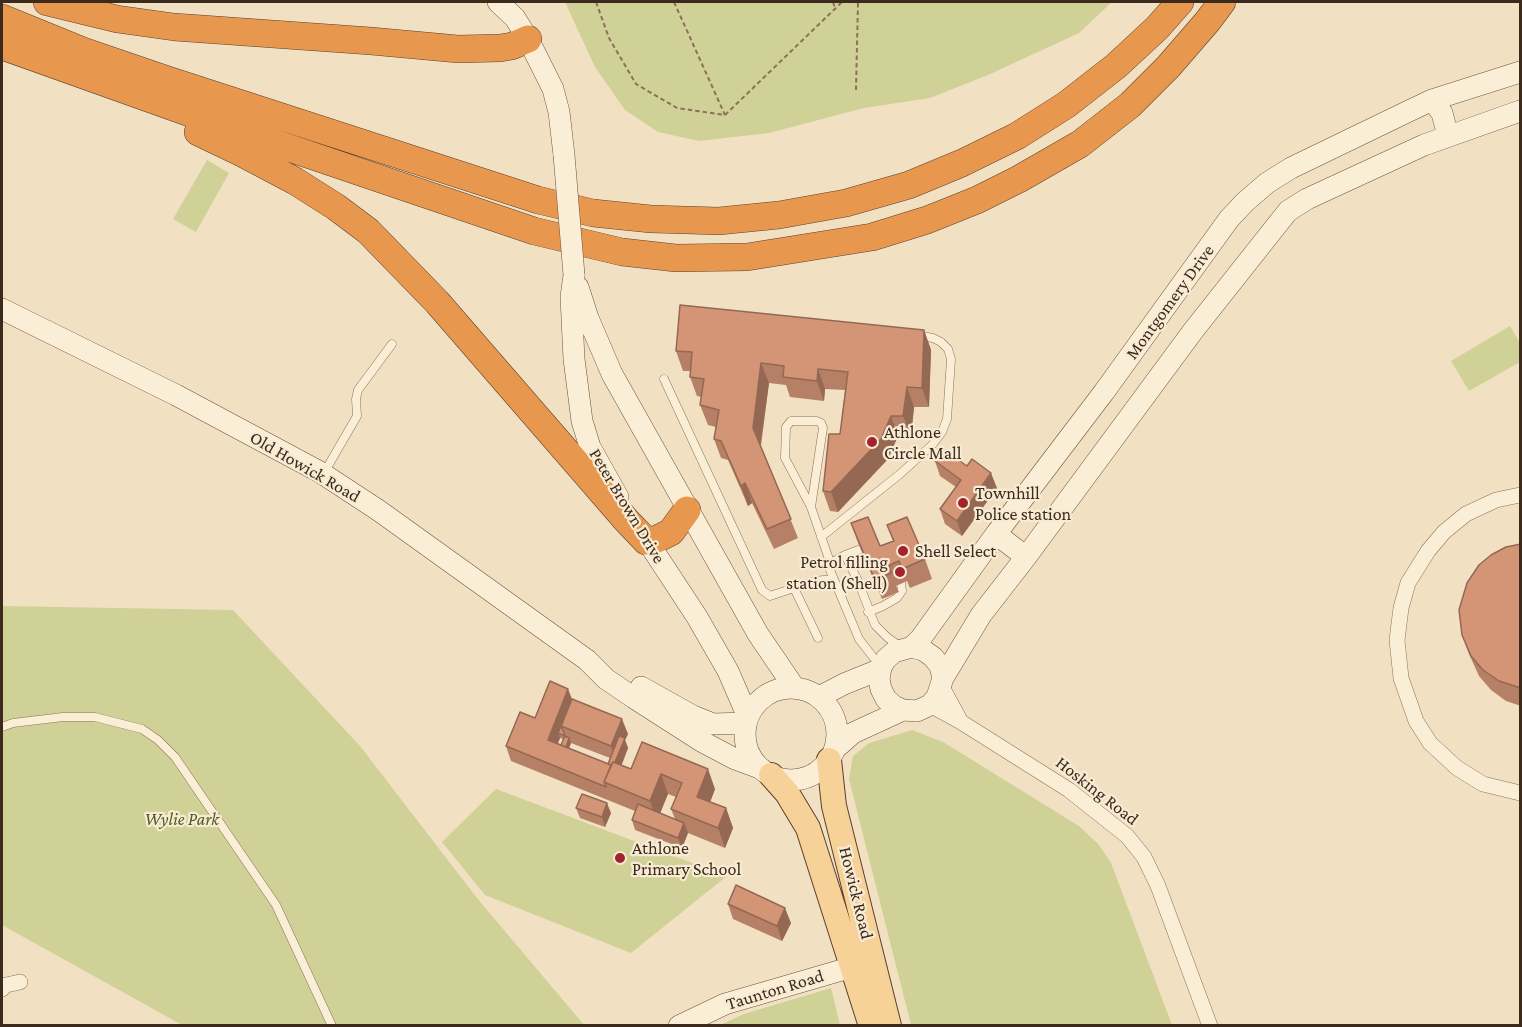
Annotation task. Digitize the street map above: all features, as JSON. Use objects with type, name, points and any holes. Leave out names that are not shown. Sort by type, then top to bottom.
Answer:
[{"type":"highway","points":[[47,2],[117,19],[174,27],[371,41],[458,50],[500,48],[528,39]]},
{"type":"highway","points":[[2,18],[83,51],[538,200],[593,213],[651,219],[719,221],[779,215],[846,203],[909,185],[962,164],[1017,136],[1066,105],[1116,66],[1157,28],[1180,2]]},
{"type":"highway","points":[[2,46],[534,231],[622,252],[676,258],[747,257],[872,237],[927,220],[977,200],[1019,179],[1080,144],[1130,105],[1168,67],[1222,2]]},
{"type":"highway","points":[[33,58],[242,153],[303,186],[368,231],[437,302],[646,541],[657,539],[671,532],[687,510]]},
{"type":"main road","name":"Howick Road","points":[[832,754],[834,806],[863,964],[871,1026]]},
{"type":"main road","name":"Howick Road","points":[[767,772],[787,793],[808,828],[889,1026]]},
{"type":"street","name":"Peter Brown Drive","points":[[498,2],[515,18],[528,39],[553,89],[559,112],[574,275],[571,297],[574,359],[582,421],[590,447],[603,473],[702,626],[732,679],[747,720]]},
{"type":"street","name":"Montgomery Drive","points":[[908,648],[933,622],[1229,219],[1245,202],[1267,183],[1291,168],[1432,99],[1521,72]]},
{"type":"street","points":[[1432,99],[1442,113],[1448,136]]},
{"type":"street","name":"Montgomery Drive","points":[[942,682],[981,615],[1166,367],[1288,211],[1307,199],[1424,145],[1521,111]]},
{"type":"street","points":[[1406,112],[1412,131],[1424,145]]},
{"type":"street","name":"Peter Brown Drive","points":[[574,275],[588,318],[612,374],[758,634],[794,687]]},
{"type":"street","name":"Old Howick Road","points":[[2,309],[176,395],[323,474],[378,510],[587,660],[606,679],[634,698],[701,741],[735,759],[767,772]]},
{"type":"street","points":[[1521,495],[1496,500],[1466,514],[1444,532],[1428,551],[1408,582],[1401,608],[1397,640],[1401,678],[1416,721],[1430,743],[1457,768],[1483,784],[1521,793]]},
{"type":"street","points":[[996,534],[1026,557]]},
{"type":"street","points":[[908,648],[923,650],[940,666],[942,682],[938,697],[930,705],[917,711],[903,710],[894,706],[886,699],[881,689],[879,679],[881,668],[894,652],[908,648]]},
{"type":"street","name":"Old Howick Road","points":[[587,660],[713,724],[747,720]]},
{"type":"street","points":[[819,697],[881,668]]},
{"type":"street","name":"Hosking Road","points":[[942,682],[961,722]]},
{"type":"street","points":[[832,754],[838,735],[836,720],[829,707],[807,690],[794,687],[780,689],[766,695],[756,704],[747,720],[745,736],[753,760],[767,772],[784,779],[797,780],[820,770],[853,733],[903,710]]},
{"type":"street","name":"Hosking Road","points":[[930,705],[1069,790],[1126,836],[1144,857],[1158,886],[1210,1026]]},
{"type":"street","name":"Taunton Road","points":[[679,1026],[725,1004],[863,964]]},
{"type":"street","points":[[2,989],[6,985],[20,982]]},
{"type":"lane","points":[[821,537],[877,490],[900,474],[932,445],[942,432],[948,408],[951,359],[948,349],[933,338],[908,334]]},
{"type":"lane","points":[[323,474],[357,416],[358,390],[392,344]]},
{"type":"lane","points":[[664,379],[762,590],[770,596],[815,581],[833,579]]},
{"type":"lane","points":[[811,507],[823,428],[817,421],[791,421],[786,427],[784,453],[787,464],[811,507],[831,565],[833,579],[859,639],[881,668]]},
{"type":"lane","points":[[831,565],[845,555],[861,549]]},
{"type":"lane","points":[[845,555],[875,625],[881,632],[908,648]]},
{"type":"lane","points":[[868,612],[891,603],[897,598],[902,591],[901,583]]},
{"type":"lane","points":[[794,588],[818,638]]},
{"type":"lane","points":[[2,727],[63,717],[95,717],[142,729],[158,740],[175,758],[276,905],[332,1026]]},
{"type":"path","points":[[596,2],[609,38],[636,84],[677,108],[725,115]]},
{"type":"path","points":[[674,2],[725,115]]},
{"type":"path","points":[[833,2],[836,8]]},
{"type":"path","points":[[725,115],[842,2]]},
{"type":"path","points":[[856,90],[858,2]]},
{"type":"green space","points":[[565,2],[1112,2],[1079,33],[988,75],[930,98],[864,108],[769,133],[699,141],[658,132],[625,110],[595,67]]},
{"type":"green space","points":[[207,160],[229,173],[196,232],[173,219]]},
{"type":"green space","points":[[1510,326],[1520,343],[1520,362],[1469,391],[1451,361]]},
{"type":"green space","name":"Wylie Park","points":[[2,606],[233,610],[360,746],[477,898],[584,1025],[182,1025],[2,925]]},
{"type":"green space","points":[[912,730],[943,742],[1079,826],[1099,845],[1111,863],[1172,1025],[911,1025],[849,779],[853,756],[869,743]]},
{"type":"green space","points":[[496,789],[727,876],[631,953],[485,895],[442,842]]},
{"type":"green space","points":[[831,988],[840,1025],[720,1025],[744,1014]]},
{"type":"building","name":"Athlone Circle Mall","points":[[680,305],[924,330],[922,388],[907,387],[903,416],[891,416],[881,439],[831,492],[823,491],[829,434],[840,434],[848,372],[818,369],[817,381],[783,377],[784,366],[761,363],[753,428],[791,519],[767,529],[745,483],[741,486],[721,441],[714,439],[719,410],[700,405],[704,379],[690,377],[692,352],[676,351]]},
{"type":"building","points":[[943,449],[967,466],[972,459],[991,473],[957,521],[940,509],[961,480],[935,461]]},
{"type":"building","points":[[868,517],[880,546],[894,541],[887,525],[907,517],[925,559],[902,569],[899,561],[894,563],[889,566],[891,573],[875,580],[851,523]]},
{"type":"building","points":[[1521,544],[1521,688],[1499,681],[1483,670],[1471,656],[1462,635],[1459,610],[1467,583],[1479,565],[1506,547]]},
{"type":"building","points":[[550,681],[568,689],[548,740],[611,765],[604,782],[606,787],[506,746],[520,712],[535,718]]},
{"type":"building","points":[[572,699],[622,719],[611,746],[561,726]]},
{"type":"building","points":[[561,726],[565,736],[558,733]]},
{"type":"building","points":[[565,736],[569,738],[566,747],[561,745]]},
{"type":"building","points":[[619,736],[625,738],[615,762],[608,764]]},
{"type":"building","points":[[642,742],[708,769],[697,797],[726,808],[718,828],[671,809],[682,783],[661,774],[650,801],[604,782],[613,762],[631,769]]},
{"type":"building","points":[[582,794],[607,803],[602,817],[576,808]]},
{"type":"building","points":[[638,804],[684,823],[678,838],[632,820]]},
{"type":"building","points":[[736,885],[785,908],[777,926],[728,904]]},
{"type":"place","name":"Athlone Circle Mall","points":[[872,442]]},
{"type":"place","name":"Townhill Police station","points":[[963,503]]},
{"type":"place","name":"Shell Select","points":[[903,551]]},
{"type":"place","name":"Petrol filling station (Shell)","points":[[900,572]]},
{"type":"place","name":"Athlone Primary School","points":[[620,858]]}]
